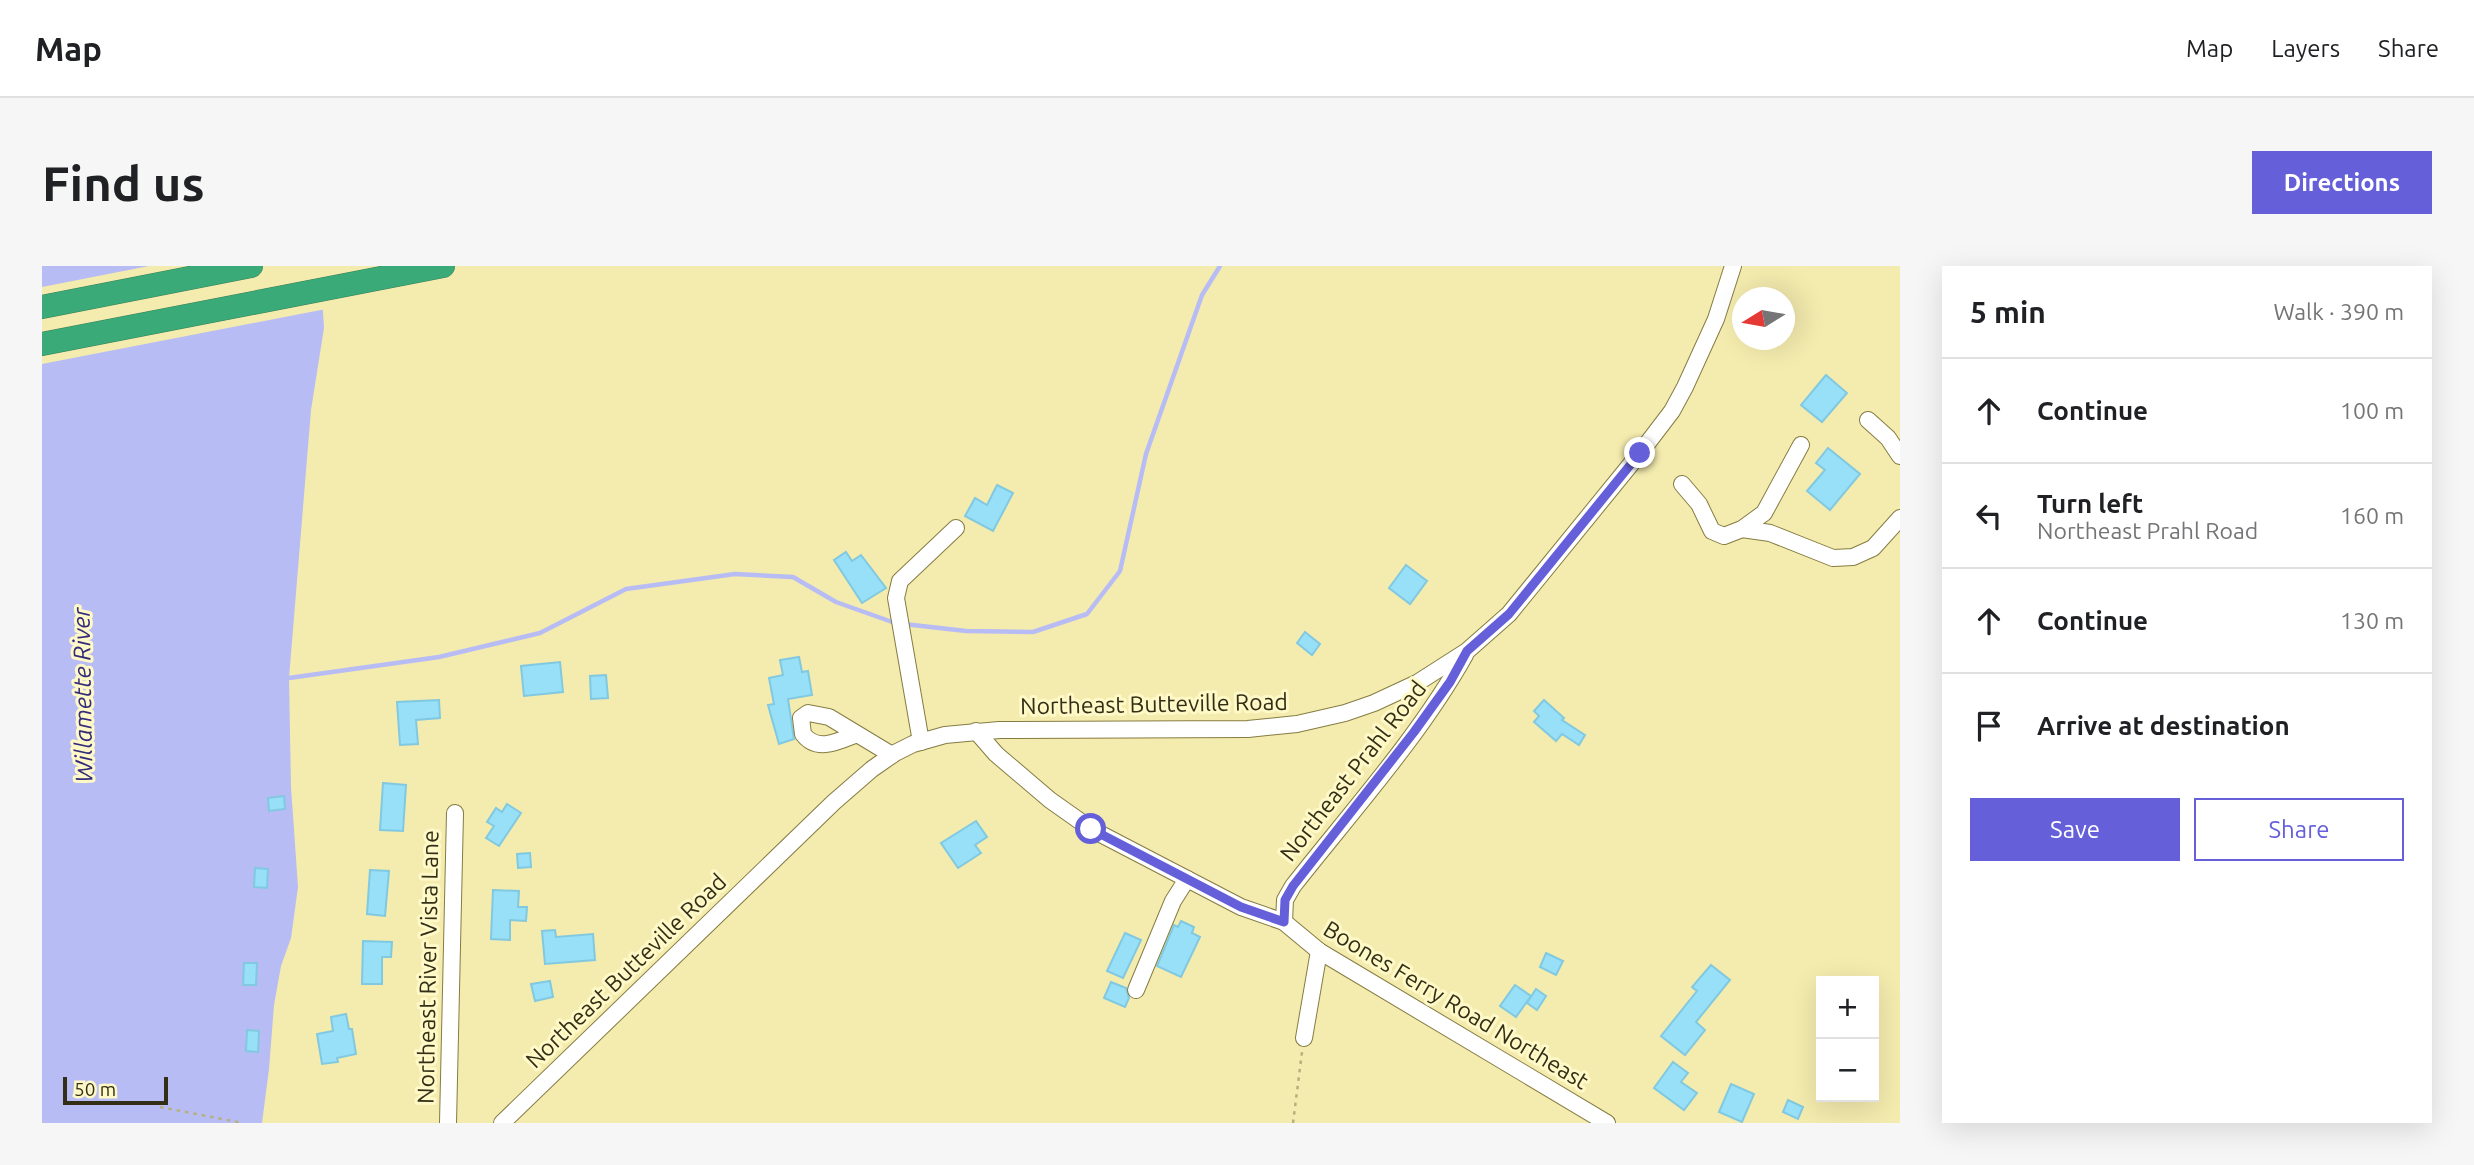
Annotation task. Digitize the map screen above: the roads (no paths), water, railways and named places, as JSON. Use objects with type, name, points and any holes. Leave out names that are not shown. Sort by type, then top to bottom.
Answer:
[{"type":"highway","points":[[42,307],[251,266]]},
{"type":"highway","points":[[42,344],[443,266]]},
{"type":"street","name":"Northeast Butteville Road","points":[[502,1123],[834,802],[892,755],[945,735],[976,731],[1248,729],[1297,724],[1374,703],[1417,682],[1467,651],[1509,614],[1672,411],[1703,352],[1733,266]]},
{"type":"street","points":[[1868,420],[1888,438],[1900,456]]},
{"type":"street","points":[[1682,484],[1699,504],[1712,531],[1724,536],[1742,529],[1764,513],[1801,445]]},
{"type":"street","points":[[1742,529],[1770,533],[1833,558],[1853,557],[1873,548],[1900,518]]},
{"type":"street","points":[[921,742],[897,598],[900,581],[956,528]]},
{"type":"street","name":"Northeast Prahl Road","points":[[1284,922],[1285,900],[1293,886],[1414,732],[1450,682],[1467,651]]},
{"type":"street","points":[[976,731],[996,754],[1067,813],[1091,829],[1241,907],[1284,922]]},
{"type":"street","points":[[857,734],[892,755]]},
{"type":"street","name":"Northeast River Vista Lane","points":[[448,1123],[455,813]]},
{"type":"street","points":[[1136,990],[1173,901],[1187,879]]},
{"type":"street","name":"Boones Ferry Road Northeast","points":[[1284,922],[1319,951],[1607,1123]]},
{"type":"street","points":[[1304,1038],[1319,951]]},
{"type":"water","name":"Willamette River","points":[[42,266],[320,266],[324,328],[311,410],[289,678],[291,787],[298,887],[291,938],[281,966],[274,1005],[262,1123],[42,1123]]},
{"type":"waterway","points":[[904,624],[966,631],[1033,632],[1087,614],[1120,571],[1146,454],[1202,295],[1220,266]]},
{"type":"waterway","points":[[289,678],[439,657],[540,633],[626,589],[735,574],[793,577],[836,602],[895,623]]}]
